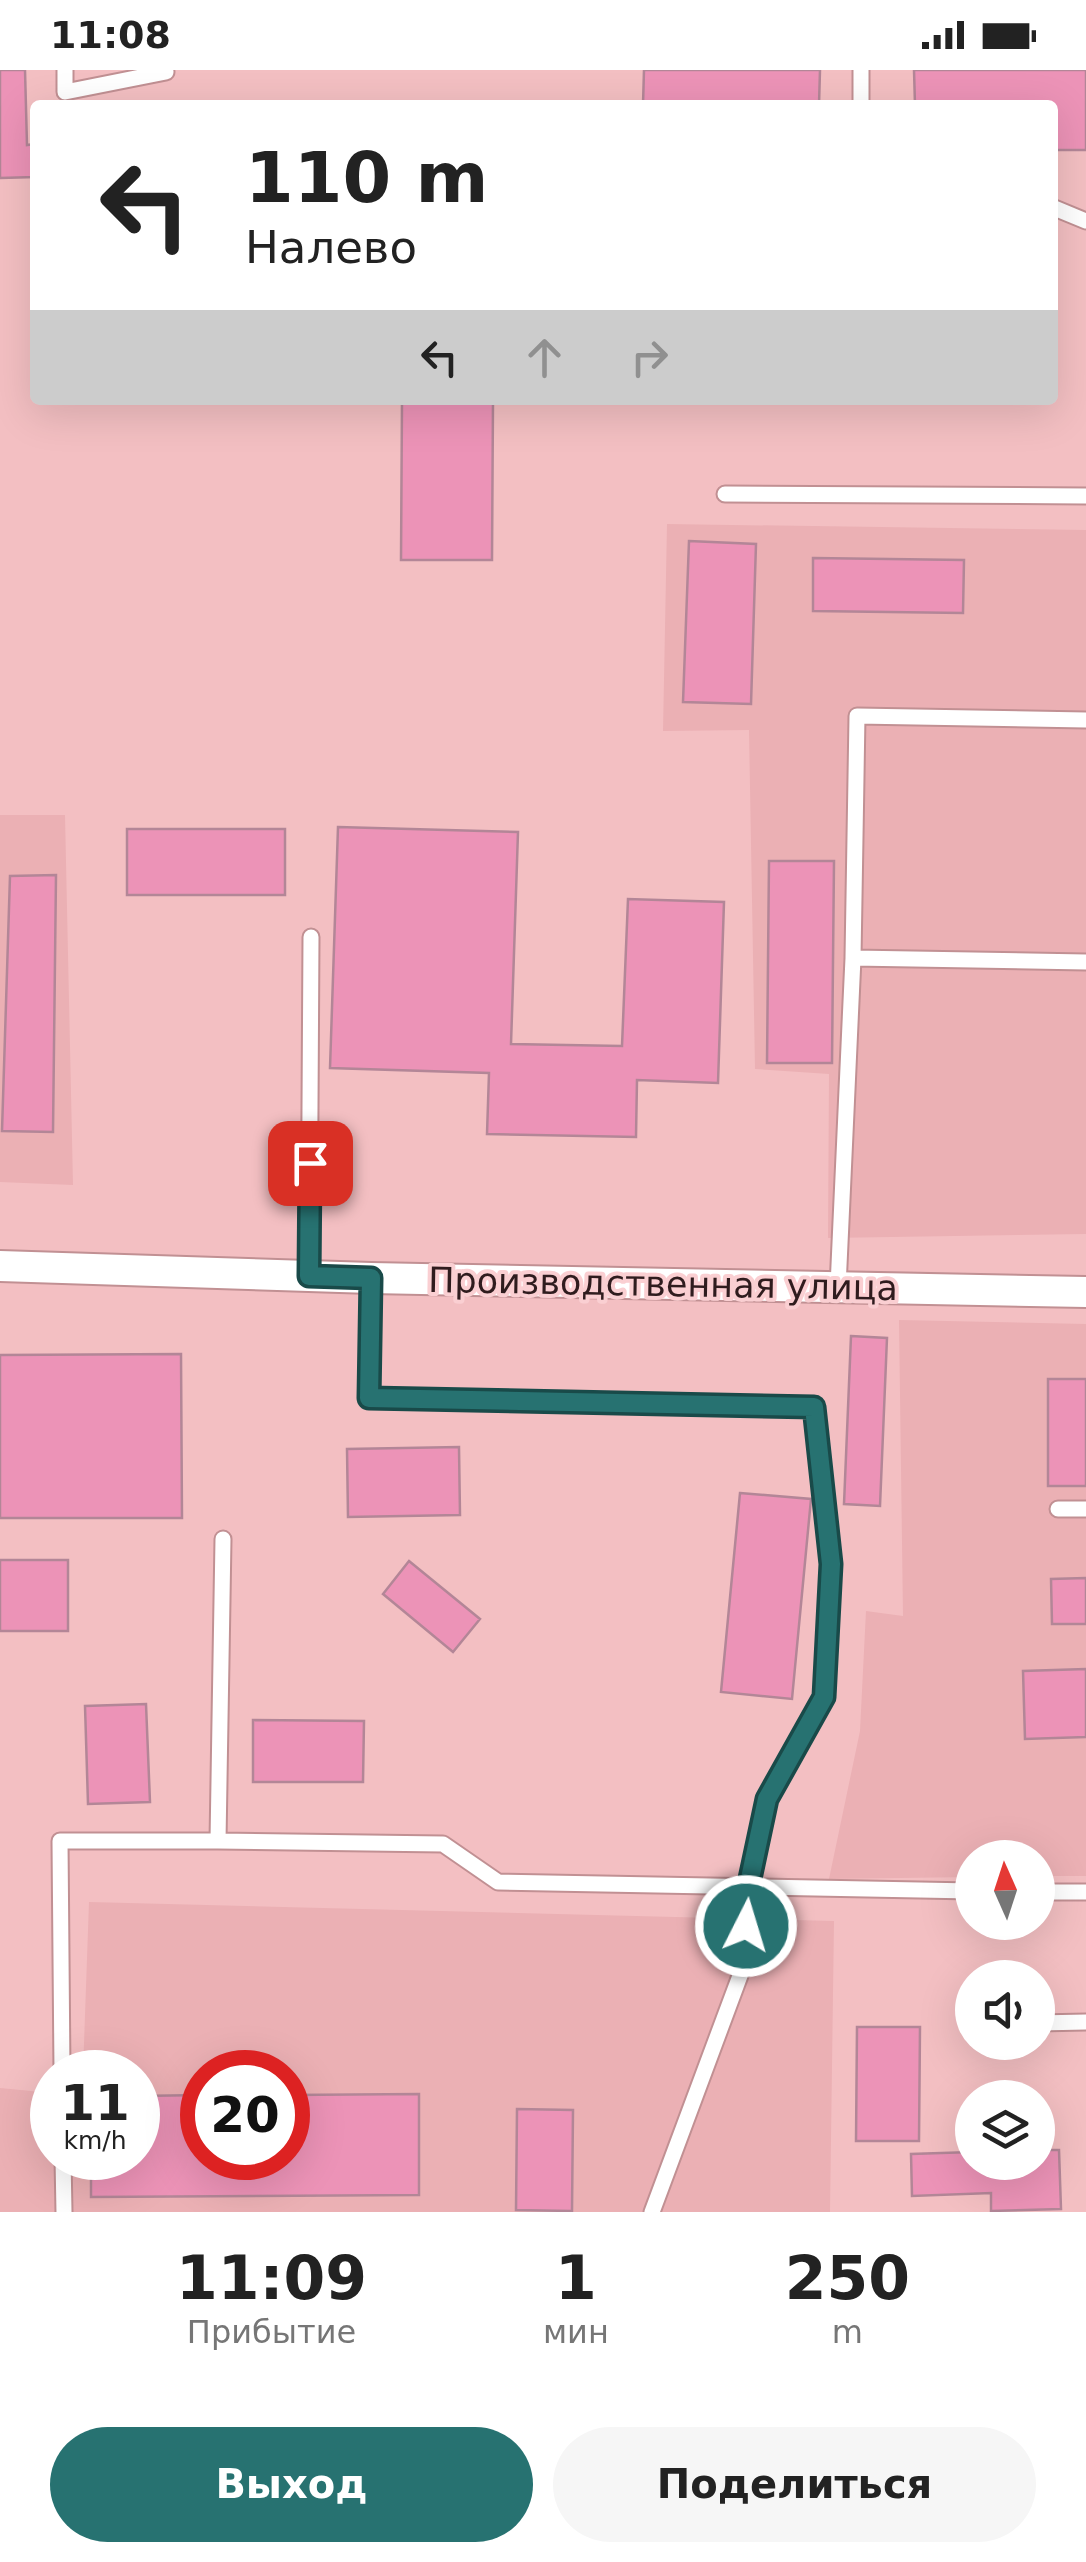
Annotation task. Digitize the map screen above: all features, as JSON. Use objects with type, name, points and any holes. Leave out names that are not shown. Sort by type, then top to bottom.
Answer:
[{"type":"street","name":"Производственная улица","points":[[0,1266],[371,1278],[1086,1292]]},
{"type":"lane","points":[[64,70],[65,92],[166,72]]},
{"type":"lane","points":[[861,70],[862,100]]},
{"type":"lane","points":[[1058,209],[1086,221]]},
{"type":"lane","points":[[725,494],[1086,496]]},
{"type":"lane","points":[[838,1287],[853,958],[857,716],[1086,720]]},
{"type":"lane","points":[[309,1276],[311,937]]},
{"type":"lane","points":[[853,958],[1086,962]]},
{"type":"lane","points":[[371,1278],[369,1398],[814,1407],[831,1564],[824,1697],[767,1799],[748,1888],[744,1965],[652,2212]]},
{"type":"lane","points":[[1058,1509],[1086,1509]]},
{"type":"lane","points":[[218,1841],[224,1539]]},
{"type":"lane","points":[[62,2050],[60,1842],[443,1844],[498,1882],[955,1891]]},
{"type":"lane","points":[[1055,1892],[1086,1892]]},
{"type":"lane","points":[[1055,2022],[1086,2022]]},
{"type":"lane","points":[[63,2180],[64,2212]]},
{"type":"shaded area","points":[[667,524],[1086,530],[1086,1234],[828,1238],[829,1074],[755,1069],[749,730],[663,731]]},
{"type":"shaded area","points":[[0,815],[65,815],[73,1185],[0,1182]]},
{"type":"shaded area","points":[[899,1320],[1086,1324],[1086,1876],[1055,1876],[1055,1840],[955,1840],[955,1877],[829,1879],[860,1731],[866,1611],[903,1616]]},
{"type":"shaded area","points":[[89,1902],[834,1921],[830,2212],[0,2212],[0,2088],[30,2091],[30,2180],[160,2180],[160,2050],[84,2050]]},
{"type":"building","points":[[0,70],[25,70],[30,177],[0,178]]},
{"type":"building","points":[[644,70],[820,70],[819,100],[643,100]]},
{"type":"building","points":[[914,70],[1086,70],[1086,150],[1058,150],[1058,100],[915,100]]},
{"type":"building","points":[[402,405],[493,405],[492,560],[401,560]]},
{"type":"building","points":[[689,541],[756,544],[751,704],[683,702]]},
{"type":"building","points":[[813,558],[964,560],[963,613],[813,611]]},
{"type":"building","points":[[338,827],[518,832],[511,1044],[622,1046],[628,899],[724,902],[718,1083],[637,1080],[636,1137],[487,1134],[489,1073],[330,1068]]},
{"type":"building","points":[[127,829],[285,829],[285,895],[127,895]]},
{"type":"building","points":[[769,861],[834,861],[832,1063],[767,1063]]},
{"type":"building","points":[[56,875],[53,1132],[2,1131],[10,876]]},
{"type":"building","points":[[851,1336],[887,1338],[880,1506],[844,1504]]},
{"type":"building","points":[[181,1354],[182,1518],[0,1518],[0,1355]]},
{"type":"building","points":[[1048,1379],[1086,1379],[1086,1486],[1048,1486]]},
{"type":"building","points":[[459,1447],[460,1515],[348,1517],[347,1449]]},
{"type":"building","points":[[740,1493],[811,1499],[792,1699],[721,1692]]},
{"type":"building","points":[[0,1560],[68,1560],[68,1631],[0,1631]]},
{"type":"building","points":[[409,1561],[480,1619],[453,1652],[383,1594]]},
{"type":"building","points":[[1086,1578],[1086,1624],[1052,1624],[1051,1579]]},
{"type":"building","points":[[1086,1669],[1086,1737],[1025,1739],[1023,1671]]},
{"type":"building","points":[[146,1704],[150,1802],[88,1804],[85,1706]]},
{"type":"building","points":[[253,1720],[364,1721],[363,1782],[253,1782]]},
{"type":"building","points":[[857,2027],[920,2027],[919,2141],[856,2141]]},
{"type":"building","points":[[419,2094],[419,2195],[91,2197],[91,2180],[160,2180],[160,2096],[180,2095],[180,2180],[310,2180],[310,2095]]},
{"type":"building","points":[[517,2109],[573,2110],[572,2211],[516,2210]]},
{"type":"building","points":[[1055,2150],[1059,2150],[1061,2209],[991,2211],[991,2193],[912,2196],[911,2154],[955,2153],[955,2180],[1055,2180]]},
{"type":"route","points":[[310,1163],[309,1276],[371,1278],[369,1398],[814,1407],[831,1564],[824,1697],[767,1799],[748,1888],[746,1926]]}]
